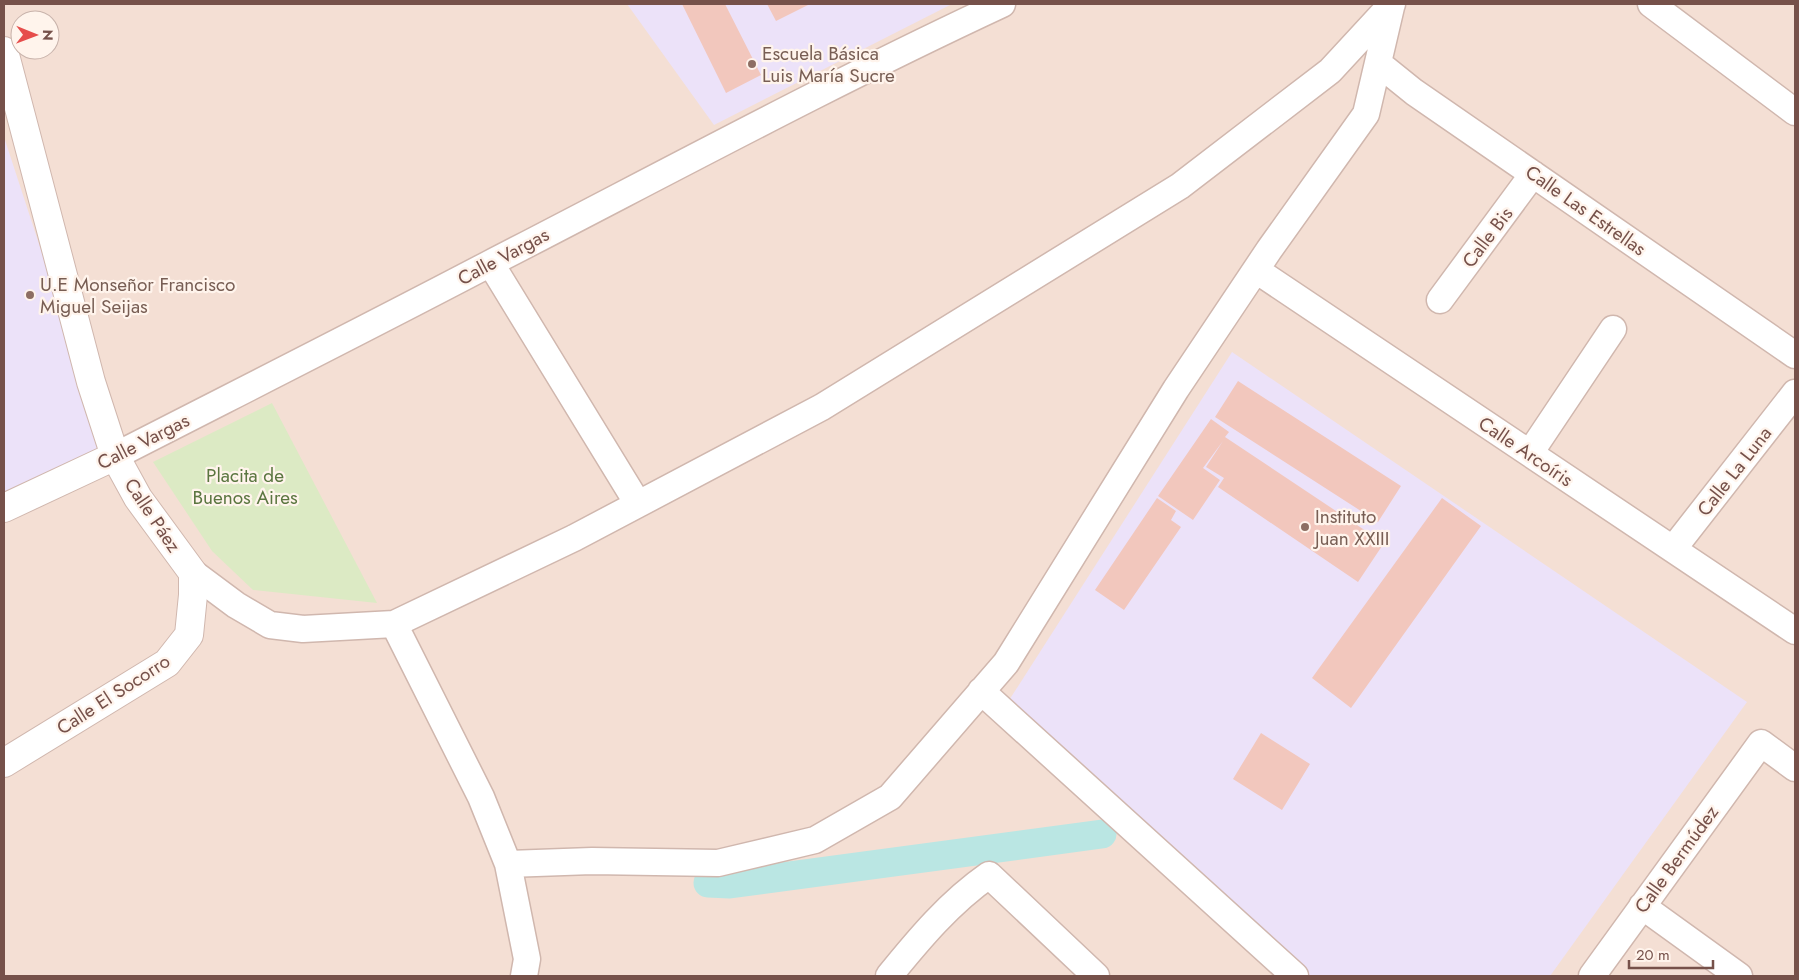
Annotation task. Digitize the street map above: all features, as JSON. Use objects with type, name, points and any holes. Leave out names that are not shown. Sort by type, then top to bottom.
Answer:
[{"type":"street","name":"Calle Vargas","points":[[4,508],[115,456],[491,264],[621,194],[926,39],[1002,4]]},
{"type":"street","points":[[508,864],[592,861],[718,863],[815,840],[890,797],[1006,662],[1176,389],[1256,270],[1366,114],[1392,4]]},
{"type":"street","points":[[193,573],[236,605],[270,625],[303,629],[394,624],[574,538],[822,407],[1180,186],[1330,71],[1392,4]]},
{"type":"street","points":[[1650,4],[1795,112]]},
{"type":"street","name":"Calle Páez","points":[[4,51],[90,382],[115,456],[138,498],[193,573]]},
{"type":"street","name":"Calle Las Estrellas","points":[[1378,63],[1414,92],[1795,355]]},
{"type":"street","name":"Calle Bis","points":[[1440,300],[1534,174]]},
{"type":"street","points":[[491,264],[638,504]]},
{"type":"street","name":"Calle Arcoíris","points":[[1256,270],[1795,631]]},
{"type":"street","points":[[1530,453],[1613,329]]},
{"type":"street","name":"Calle La Luna","points":[[1673,549],[1795,393]]},
{"type":"street","name":"Calle El Socorro","points":[[4,763],[167,663],[189,635],[193,573]]},
{"type":"street","points":[[394,624],[481,797],[508,864],[527,959],[524,976]]},
{"type":"street","points":[[981,691],[1295,976]]},
{"type":"street","name":"Calle Bermúdez","points":[[1592,976],[1761,743],[1795,768]]},
{"type":"street","points":[[894,974],[926,932],[968,890],[989,875],[1096,976]]},
{"type":"street","points":[[1642,906],[1739,976]]},
{"type":"shaded area","points":[[4,4],[1795,4],[1795,976],[4,976]]},
{"type":"shaded area","name":"Escuela Básica Luis María Sucre","points":[[627,4],[952,4],[714,125]]},
{"type":"shaded area","name":"U.E Monseñor Francisco Miguel Seijas","points":[[4,137],[107,452],[4,499]]},
{"type":"shaded area","name":"Instituto Juan XXIII","points":[[1232,352],[1747,702],[1550,976],[1303,976],[1006,705]]},
{"type":"green space","name":"Placita de Buenos Aires","points":[[272,403],[377,603],[253,590],[212,551],[153,462]]},
{"type":"building","points":[[682,4],[725,4],[761,75],[726,93]]},
{"type":"building","points":[[767,4],[810,4],[776,21]]},
{"type":"building","points":[[1238,381],[1401,486],[1378,522],[1215,417]]},
{"type":"building","points":[[1211,419],[1229,432],[1225,437],[1384,543],[1358,582],[1218,487],[1224,478],[1206,467],[1223,441],[1203,468],[1220,480],[1193,520],[1158,496]]},
{"type":"building","points":[[1157,498],[1176,511],[1171,520],[1181,527],[1124,610],[1095,590]]},
{"type":"building","points":[[1442,498],[1481,526],[1351,708],[1312,678]]},
{"type":"building","points":[[1261,733],[1310,764],[1282,810],[1233,779]]},
{"type":"waterway","points":[[708,883],[730,884],[1102,834]]},
{"type":"place","name":"Escuela Básica Luis María Sucre","points":[[752,64]]},
{"type":"place","name":"U.E Monseñor Francisco Miguel Seijas","points":[[30,295]]},
{"type":"place","name":"Instituto Juan XXIII","points":[[1305,527]]}]
